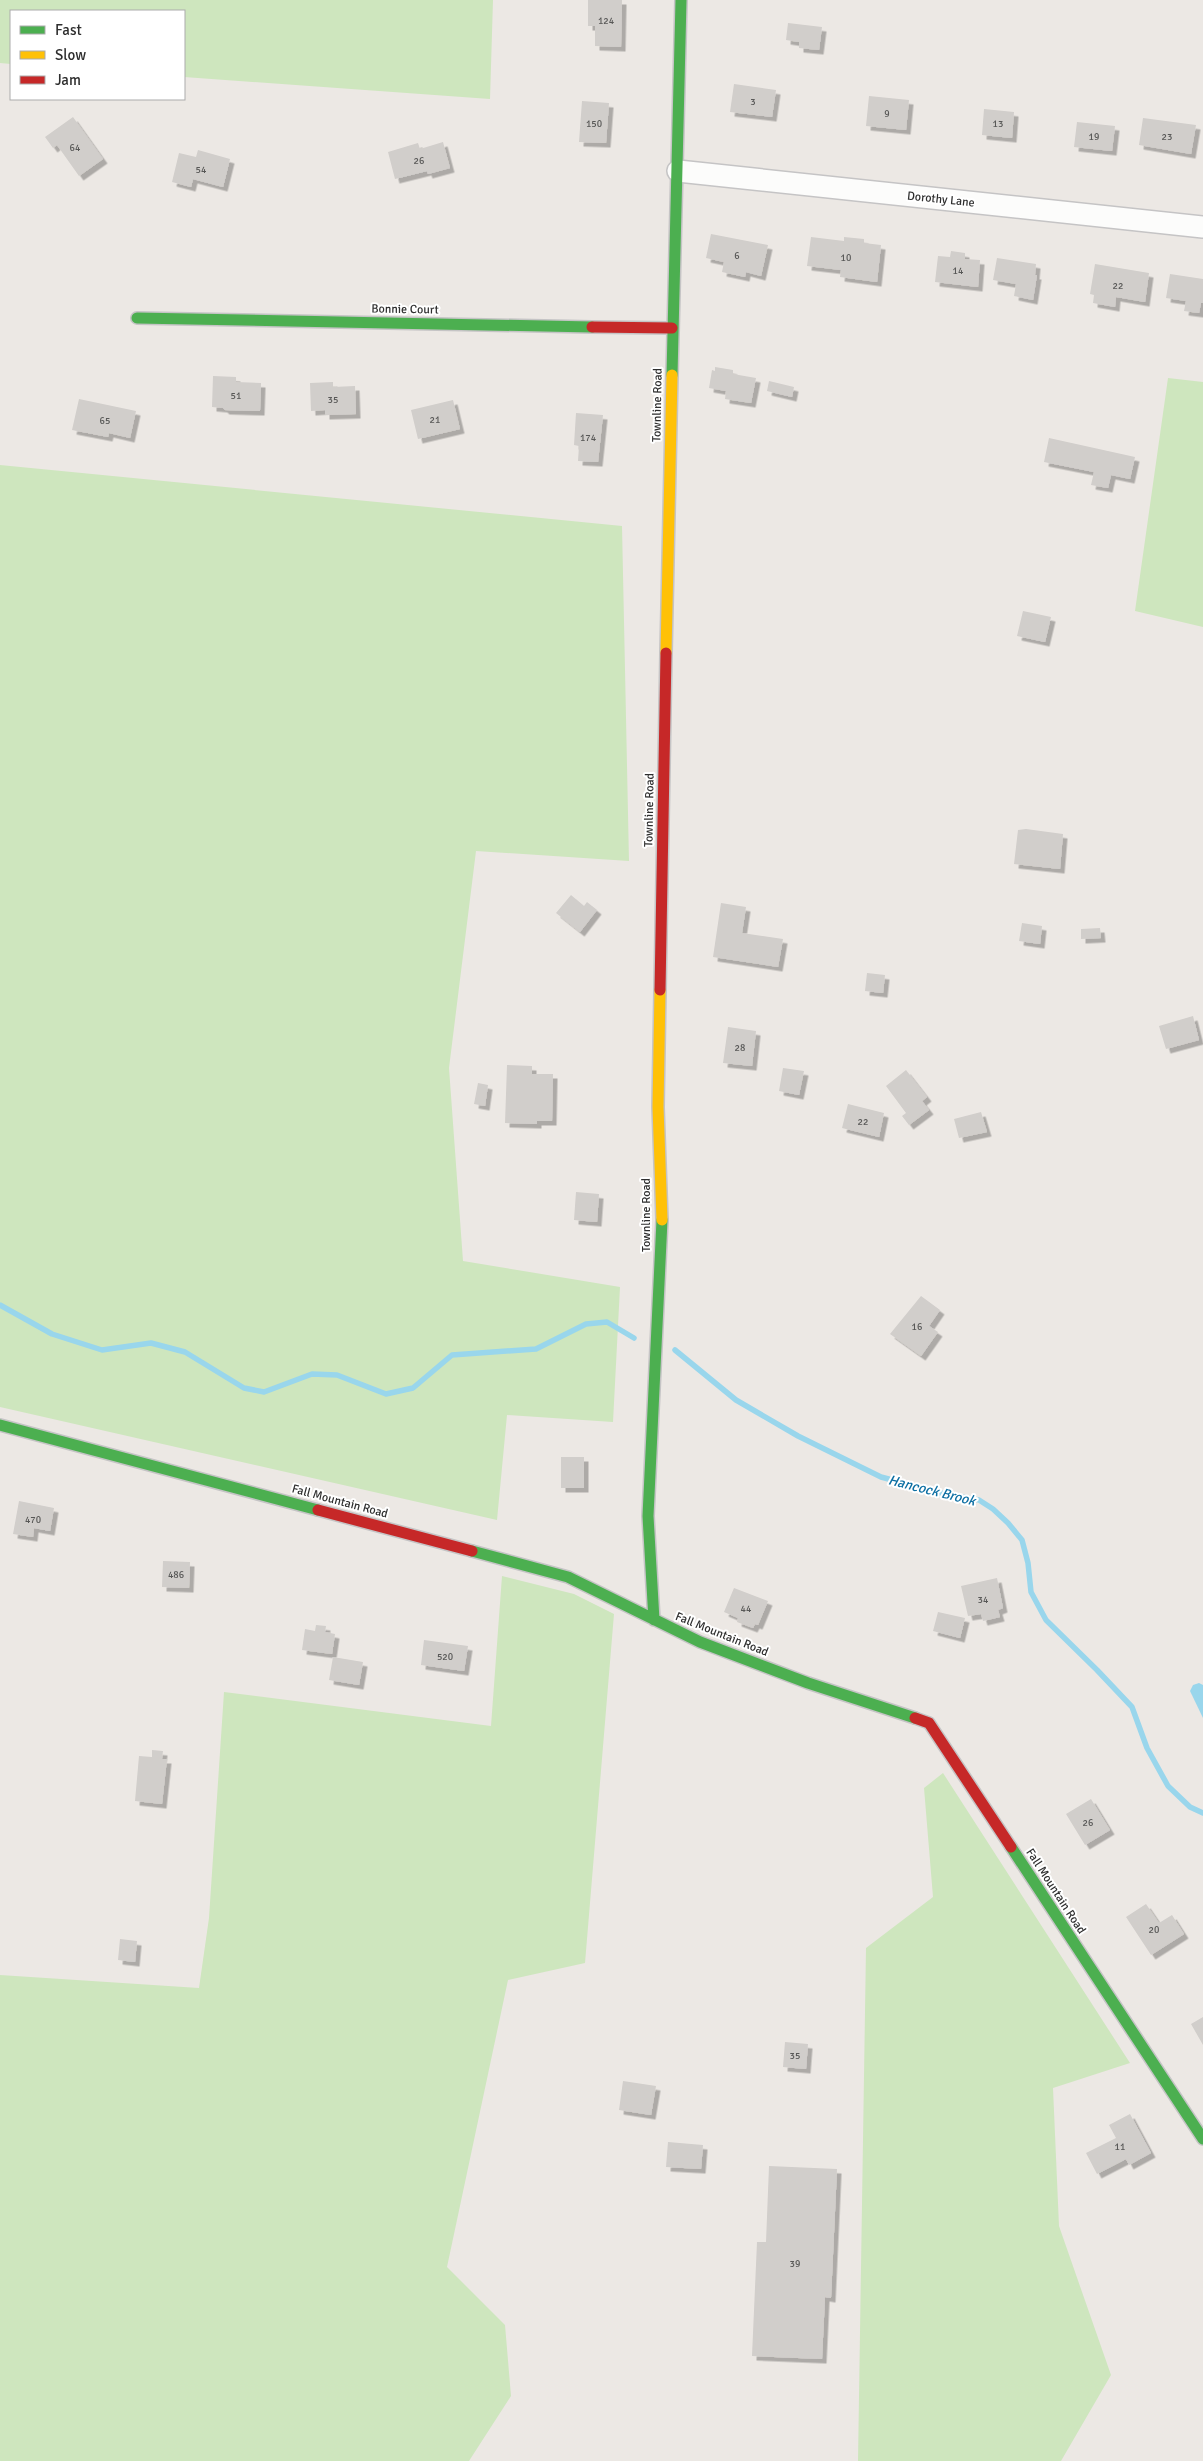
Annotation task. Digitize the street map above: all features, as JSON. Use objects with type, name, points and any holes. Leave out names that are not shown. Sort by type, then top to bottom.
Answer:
[{"type":"street","name":"Townline Road","points":[[654,1620],[648,1516],[662,1220],[658,1107],[672,328],[678,171],[681,0]]},
{"type":"street","name":"Dorothy Lane","points":[[678,171],[1203,227]]},
{"type":"street","name":"Bonnie Court","points":[[137,318],[672,328]]},
{"type":"street","name":"Fall Mountain Road","points":[[0,1425],[568,1577],[700,1642],[808,1683],[929,1723],[1203,2139]]},
{"type":"green space","points":[[0,0],[493,0],[490,99],[185,77],[185,10],[10,10],[10,64],[0,63]]},
{"type":"green space","points":[[1168,378],[1203,382],[1203,627],[1135,611]]},
{"type":"green space","points":[[0,465],[622,526],[629,861],[476,851],[449,1068],[463,1261],[620,1287],[613,1422],[507,1415],[497,1520],[0,1407]]},
{"type":"green space","points":[[502,1576],[574,1594],[614,1614],[585,1963],[508,1980],[447,2267],[505,2325],[511,2396],[469,2461],[0,2461],[0,1975],[199,1988],[209,1918],[224,1692],[491,1726]]},
{"type":"green space","points":[[943,1773],[1130,2063],[1053,2088],[1059,2226],[1111,2375],[1061,2461],[858,2461],[866,1948],[933,1897],[924,1788]]},
{"type":"water","points":[[1199,1683],[1203,1685],[1203,1718],[1190,1691],[1193,1685]]},
{"type":"building","points":[[588,0],[622,0],[621,47],[595,46],[595,26],[588,26]]},
{"type":"building","points":[[788,23],[822,27],[819,50],[799,48],[799,42],[786,40]]},
{"type":"building","points":[[734,84],[776,90],[772,117],[730,112]]},
{"type":"building","points":[[869,96],[909,100],[906,130],[866,126]]},
{"type":"building","points":[[582,101],[609,103],[606,143],[579,142]]},
{"type":"building","points":[[984,109],[1014,112],[1012,138],[982,135]]},
{"type":"building","points":[[73,117],[103,159],[79,176],[57,145],[53,148],[45,137]]},
{"type":"building","points":[[1143,118],[1196,125],[1191,154],[1139,145]]},
{"type":"building","points":[[1077,122],[1115,126],[1112,151],[1074,147]]},
{"type":"building","points":[[443,142],[450,168],[428,174],[427,171],[395,179],[388,152],[418,143],[420,149]]},
{"type":"building","points":[[198,150],[230,159],[223,187],[193,179],[191,187],[172,182],[179,153],[196,157]]},
{"type":"building","points":[[711,234],[768,245],[761,276],[746,272],[745,277],[722,272],[724,262],[706,258]]},
{"type":"building","points":[[811,237],[844,241],[844,237],[864,239],[864,243],[881,245],[877,282],[840,277],[841,270],[807,266]]},
{"type":"building","points":[[951,251],[965,253],[965,259],[980,260],[978,287],[935,282],[938,256],[950,257]]},
{"type":"building","points":[[997,258],[1036,264],[1035,275],[1037,275],[1033,300],[1014,296],[1016,284],[993,280]]},
{"type":"building","points":[[1095,264],[1149,273],[1145,302],[1116,297],[1115,307],[1093,303],[1094,295],[1090,294]]},
{"type":"building","points":[[1170,274],[1203,279],[1203,303],[1201,303],[1199,313],[1184,311],[1186,301],[1166,298]]},
{"type":"building","points":[[715,367],[733,370],[733,374],[756,378],[751,403],[725,399],[726,391],[709,388],[712,370],[715,371]]},
{"type":"building","points":[[213,376],[236,377],[236,382],[261,383],[260,411],[225,410],[212,407]]},
{"type":"building","points":[[769,381],[794,387],[792,397],[767,391]]},
{"type":"building","points":[[333,382],[333,387],[355,386],[356,414],[325,415],[325,410],[311,411],[310,383]]},
{"type":"building","points":[[79,399],[136,411],[130,438],[109,433],[108,437],[72,430]]},
{"type":"building","points":[[453,400],[460,429],[418,439],[411,410]]},
{"type":"building","points":[[576,413],[603,415],[598,462],[578,461],[579,446],[574,445]]},
{"type":"building","points":[[1049,438],[1135,457],[1130,479],[1111,475],[1108,488],[1091,485],[1094,472],[1044,462]]},
{"type":"building","points":[[1023,611],[1051,617],[1045,642],[1017,636]]},
{"type":"building","points":[[1026,829],[1063,834],[1060,869],[1014,864],[1018,830]]},
{"type":"building","points":[[571,895],[584,906],[587,902],[597,910],[580,932],[556,913]]},
{"type":"building","points":[[721,903],[746,907],[742,933],[783,939],[778,967],[713,957]]},
{"type":"building","points":[[1022,923],[1042,926],[1040,944],[1019,941]]},
{"type":"building","points":[[1100,928],[1101,938],[1081,939],[1081,929]]},
{"type":"building","points":[[867,973],[885,975],[883,993],[865,991]]},
{"type":"building","points":[[1193,1016],[1199,1040],[1166,1049],[1159,1026]]},
{"type":"building","points":[[728,1027],[756,1031],[752,1066],[723,1063]]},
{"type":"building","points":[[507,1065],[532,1066],[532,1074],[553,1074],[552,1121],[537,1121],[537,1124],[505,1123]]},
{"type":"building","points":[[783,1068],[804,1071],[799,1095],[779,1091]]},
{"type":"building","points":[[906,1070],[927,1097],[922,1101],[929,1110],[909,1125],[902,1116],[906,1113],[886,1086]]},
{"type":"building","points":[[478,1083],[488,1085],[485,1106],[474,1104]]},
{"type":"building","points":[[848,1104],[884,1113],[879,1137],[842,1128]]},
{"type":"building","points":[[981,1112],[987,1132],[959,1138],[954,1119]]},
{"type":"building","points":[[576,1192],[599,1194],[597,1222],[574,1220]]},
{"type":"building","points":[[921,1296],[940,1310],[929,1326],[938,1332],[921,1356],[890,1334]]},
{"type":"building","points":[[561,1457],[584,1457],[584,1488],[561,1488]]},
{"type":"building","points":[[19,1501],[54,1508],[50,1531],[34,1528],[33,1537],[13,1534]]},
{"type":"building","points":[[163,1561],[190,1562],[189,1588],[162,1587]]},
{"type":"building","points":[[997,1578],[1003,1608],[998,1610],[1000,1617],[983,1621],[981,1614],[968,1616],[961,1586]]},
{"type":"building","points":[[734,1588],[768,1601],[758,1625],[755,1624],[753,1628],[737,1622],[738,1618],[724,1612]]},
{"type":"building","points":[[938,1612],[965,1618],[960,1638],[933,1631]]},
{"type":"building","points":[[316,1625],[326,1626],[325,1632],[335,1634],[332,1654],[302,1650],[305,1629],[315,1631]]},
{"type":"building","points":[[424,1640],[468,1646],[464,1671],[421,1665]]},
{"type":"building","points":[[333,1657],[363,1662],[359,1685],[329,1680]]},
{"type":"building","points":[[152,1750],[163,1751],[162,1759],[167,1759],[162,1804],[135,1801],[139,1756],[152,1757]]},
{"type":"building","points":[[1091,1799],[1110,1830],[1085,1845],[1066,1814]]},
{"type":"building","points":[[1146,1904],[1159,1923],[1172,1915],[1184,1934],[1151,1955],[1126,1917]]},
{"type":"building","points":[[120,1939],[137,1941],[135,1962],[118,1960]]},
{"type":"building","points":[[1203,2017],[1203,2045],[1191,2024]]},
{"type":"building","points":[[785,2042],[808,2044],[806,2069],[783,2067]]},
{"type":"building","points":[[623,2081],[656,2086],[651,2115],[619,2110]]},
{"type":"building","points":[[1130,2114],[1151,2153],[1129,2165],[1126,2159],[1097,2174],[1086,2153],[1116,2138],[1109,2125]]},
{"type":"building","points":[[668,2142],[703,2145],[701,2169],[666,2167]]},
{"type":"building","points":[[769,2166],[837,2169],[831,2298],[825,2297],[822,2359],[752,2356],[757,2242],[766,2242]]},
{"type":"waterway","name":"Hancock Brook","points":[[0,1305],[52,1334],[102,1350],[151,1343],[185,1352],[244,1388],[264,1392],[312,1374],[337,1375],[386,1394],[413,1388],[452,1355],[536,1349],[586,1324],[607,1322],[634,1338]]},
{"type":"waterway","name":"Hancock Brook","points":[[675,1350],[736,1400],[798,1436],[881,1477],[945,1494],[979,1500],[993,1509],[1022,1540],[1028,1563],[1031,1592],[1046,1620],[1132,1707],[1147,1748],[1168,1786],[1190,1807],[1203,1813]]},
{"type":"traffic: fast","points":[[672,375],[681,0]]},
{"type":"traffic: fast","points":[[137,318],[592,327]]},
{"type":"traffic: fast","points":[[654,1620],[648,1516],[662,1220]]},
{"type":"traffic: fast","points":[[0,1425],[318,1510]]},
{"type":"traffic: fast","points":[[472,1551],[568,1577],[700,1642],[808,1683],[915,1718]]},
{"type":"traffic: fast","points":[[1011,1847],[1203,2139]]},
{"type":"traffic: slow","points":[[666,653],[672,375]]},
{"type":"traffic: slow","points":[[660,990],[658,1107],[662,1220]]},
{"type":"traffic: jam","points":[[592,327],[672,328]]},
{"type":"traffic: jam","points":[[660,990],[666,653]]},
{"type":"traffic: jam","points":[[318,1510],[472,1551]]},
{"type":"traffic: jam","points":[[915,1718],[929,1723],[1011,1847]]}]
